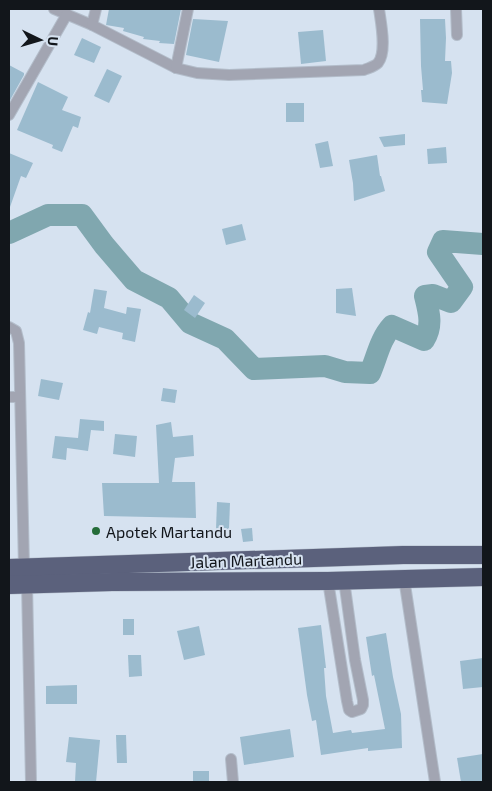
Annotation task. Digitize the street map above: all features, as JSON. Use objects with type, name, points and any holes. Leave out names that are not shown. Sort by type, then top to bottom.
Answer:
[{"type":"highway","name":"Jalan Martandu","points":[[112,573],[403,555],[483,555]]},
{"type":"highway","name":"Jalan Martandu","points":[[9,585],[20,573],[112,573],[336,581],[483,577]]},
{"type":"street","points":[[54,9],[92,25],[176,68],[197,73],[229,75],[364,70],[374,66],[379,62],[382,47],[380,9]]},
{"type":"street","points":[[92,25],[96,9]]},
{"type":"street","points":[[176,68],[188,9]]},
{"type":"street","points":[[456,9],[456,34]]},
{"type":"street","points":[[9,115],[66,14]]},
{"type":"street","points":[[9,327],[16,331],[19,336],[20,573],[31,782]]},
{"type":"street","points":[[9,397],[20,397]]},
{"type":"street","points":[[404,578],[436,782]]},
{"type":"street","points":[[336,581],[363,700],[360,710],[352,712],[349,710],[347,700],[336,581]]},
{"type":"street","points":[[231,759],[233,782]]},
{"type":"building","points":[[109,9],[181,9],[174,44],[143,39],[144,37],[123,31],[124,28],[106,25]]},
{"type":"building","points":[[193,19],[228,21],[219,62],[186,55]]},
{"type":"building","points":[[420,19],[445,19],[445,61],[451,61],[452,73],[447,104],[422,102]]},
{"type":"building","points":[[323,30],[326,61],[301,64],[298,32]]},
{"type":"building","points":[[82,38],[101,47],[94,63],[74,55]]},
{"type":"building","points":[[9,65],[24,73],[24,75],[9,102]]},
{"type":"building","points":[[107,69],[122,76],[109,103],[94,96]]},
{"type":"building","points":[[38,82],[68,97],[62,110],[81,117],[78,128],[73,126],[62,152],[52,148],[53,145],[17,130]]},
{"type":"building","points":[[286,103],[304,103],[304,122],[286,122]]},
{"type":"building","points":[[405,134],[405,145],[384,147],[379,137]]},
{"type":"building","points":[[328,141],[333,166],[320,168],[315,144]]},
{"type":"building","points":[[446,147],[447,163],[428,164],[427,149]]},
{"type":"building","points":[[9,153],[33,163],[26,178],[21,176],[10,207],[9,207]]},
{"type":"building","points":[[377,155],[380,176],[385,191],[354,201],[349,160]]},
{"type":"building","points":[[242,224],[246,240],[226,245],[222,229]]},
{"type":"building","points":[[352,288],[356,316],[336,313],[336,289]]},
{"type":"building","points":[[94,289],[107,291],[104,308],[126,314],[127,307],[141,309],[135,342],[122,339],[123,333],[99,327],[97,334],[83,330],[88,312],[90,313]]},
{"type":"building","points":[[194,295],[205,303],[195,318],[184,310]]},
{"type":"building","points":[[41,379],[63,383],[59,400],[38,396]]},
{"type":"building","points":[[163,388],[177,390],[175,403],[161,401]]},
{"type":"building","points":[[80,419],[104,421],[104,431],[91,430],[88,451],[67,448],[66,460],[52,458],[55,436],[78,438]]},
{"type":"building","points":[[171,422],[173,437],[193,435],[194,456],[175,458],[172,482],[195,482],[196,518],[104,516],[102,483],[159,483],[156,425]]},
{"type":"building","points":[[115,434],[137,436],[135,457],[113,454]]},
{"type":"building","points":[[217,502],[230,503],[229,529],[216,529]]},
{"type":"building","points":[[252,528],[253,541],[243,542],[241,529]]},
{"type":"building","points":[[123,619],[134,619],[134,635],[123,635]]},
{"type":"building","points":[[321,625],[326,668],[324,668],[326,696],[333,733],[351,730],[352,733],[385,729],[374,675],[372,676],[366,637],[386,633],[401,714],[402,748],[368,751],[368,748],[321,755],[316,720],[312,721],[307,695],[298,628]]},
{"type":"building","points":[[199,626],[205,655],[184,660],[177,631]]},
{"type":"building","points":[[128,655],[141,655],[142,676],[129,677]]},
{"type":"building","points":[[483,658],[483,687],[463,689],[460,661]]},
{"type":"building","points":[[77,685],[77,704],[46,704],[46,686]]},
{"type":"building","points":[[290,729],[294,757],[244,765],[240,737]]},
{"type":"building","points":[[116,735],[126,735],[127,763],[117,763]]},
{"type":"building","points":[[69,737],[100,740],[96,782],[75,782],[76,763],[66,762]]},
{"type":"building","points":[[483,754],[483,782],[461,782],[457,758]]},
{"type":"building","points":[[193,771],[209,771],[209,782],[193,782]]},
{"type":"waterway","points":[[9,233],[48,215],[82,215],[104,245],[134,280],[169,298],[190,323],[225,339],[254,369],[325,366],[345,372],[370,373],[382,342],[392,326],[424,340],[429,329],[429,313],[425,296],[433,295],[451,302],[462,287],[438,252],[443,241],[483,244]]},
{"type":"place","name":"Apotek Martandu","points":[[96,531]]}]
